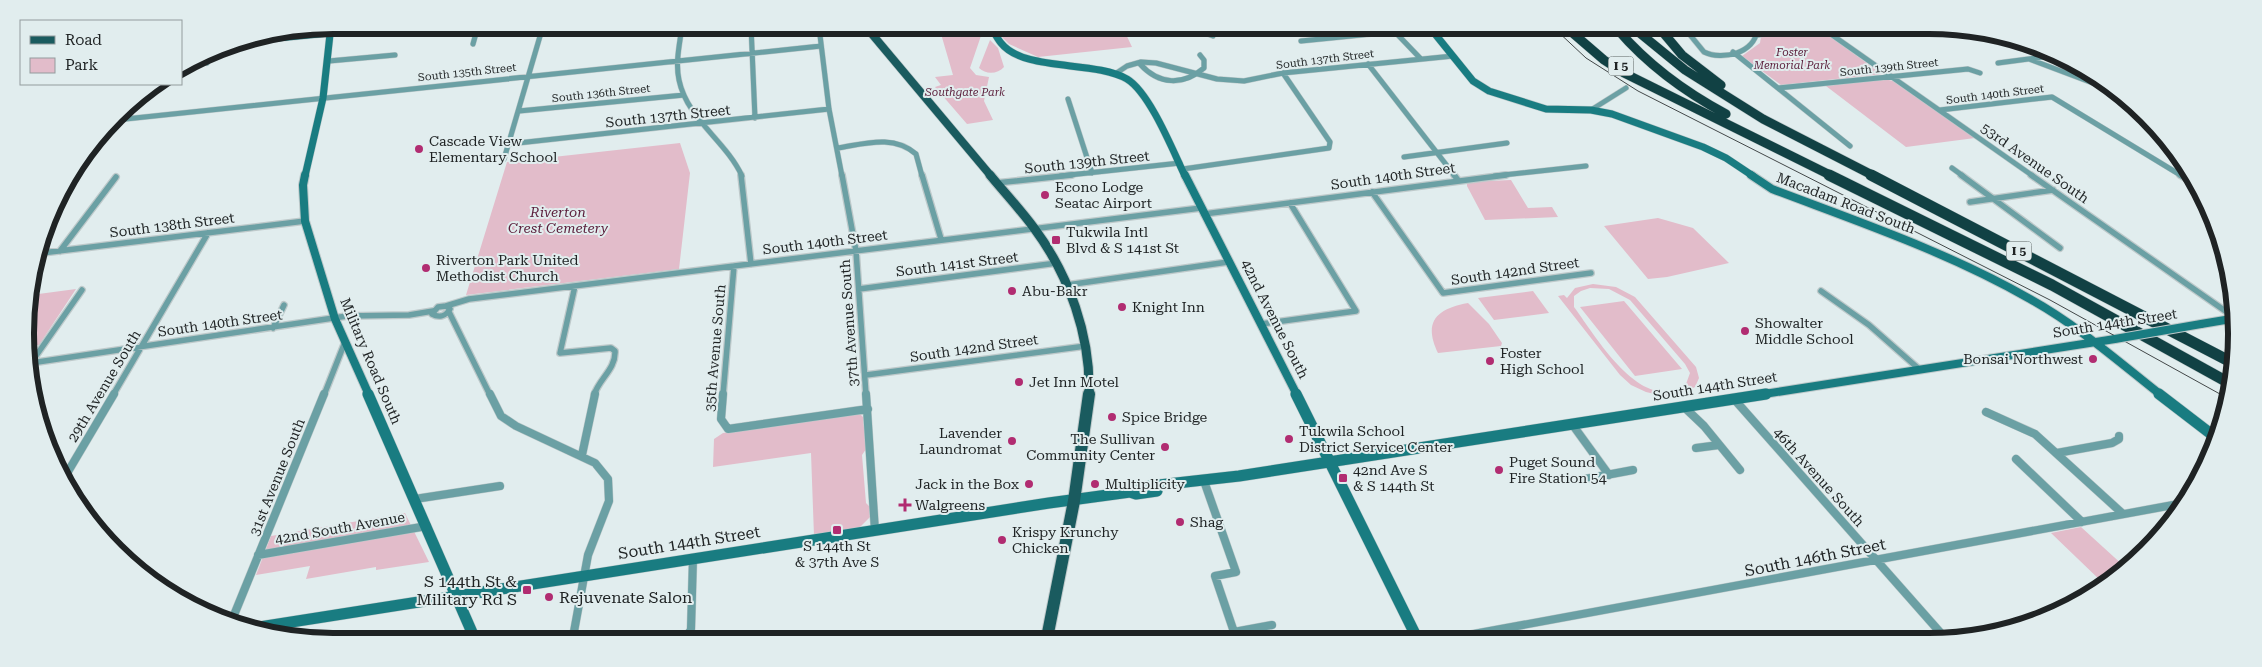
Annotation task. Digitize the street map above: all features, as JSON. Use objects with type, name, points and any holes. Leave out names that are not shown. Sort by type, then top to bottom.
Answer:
[{"type":"highway","points":[[1574,34],[1624,73],[1671,96]]},
{"type":"highway","name":"I 5","points":[[1582,34],[1617,64],[1671,96],[2020,269],[2121,322]]},
{"type":"highway","points":[[1613,34],[1625,48],[1649,70],[1679,92],[1721,116],[1738,129]]},
{"type":"highway","name":"I 5","points":[[1621,34],[1633,48],[1658,70],[1713,108],[2017,260],[2224,380]]},
{"type":"highway","name":"I 5","points":[[1641,34],[1662,53],[1696,78],[1752,113],[2227,360]]},
{"type":"highway","points":[[1664,34],[1682,55],[1696,67],[1725,88],[1788,126],[1806,141]]},
{"type":"main road","points":[[872,34],[1034,228],[1058,263],[1078,310],[1086,346],[1089,376],[1088,411],[1074,500],[1048,633]]},
{"type":"street","name":"Military Road South","points":[[331,34],[329,61],[323,98],[303,185],[305,221],[335,319],[473,633]]},
{"type":"street","points":[[473,44],[476,34]]},
{"type":"street","points":[[504,159],[541,34]]},
{"type":"street","points":[[681,34],[678,60],[679,78],[684,95],[704,123],[731,153],[743,178],[751,264]]},
{"type":"street","points":[[751,34],[755,118]]},
{"type":"street","name":"37th Avenue South","points":[[820,34],[836,148],[856,250],[866,375],[875,531]]},
{"type":"street","points":[[994,34],[1003,46]]},
{"type":"street","points":[[1208,34],[1213,36]]},
{"type":"street","points":[[1301,41],[1371,34]]},
{"type":"street","points":[[1396,34],[1420,58]]},
{"type":"street","name":"Macadam Road South","points":[[1436,34],[1473,81],[1489,91],[1546,109],[1591,110],[1612,114],[1716,152],[1772,189],[1924,247],[2029,298],[2062,318],[2211,434]]},
{"type":"street","points":[[1689,34],[1706,54],[1734,52],[1754,44],[1756,34]]},
{"type":"street","name":"53rd Avenue South","points":[[1831,34],[2228,313]]},
{"type":"street","name":"South 135th Street","points":[[125,119],[529,75],[821,46]]},
{"type":"street","name":"42nd Avenue South","points":[[1003,46],[1019,56],[1115,74],[1134,84],[1143,93],[1331,462],[1415,633]]},
{"type":"street","points":[[1734,52],[1850,146]]},
{"type":"street","points":[[329,61],[396,55]]},
{"type":"street","points":[[1140,64],[1155,76],[1169,82],[1186,80],[1199,73],[1205,64],[1200,55]]},
{"type":"street","name":"South 137th Street","points":[[1115,74],[1124,67],[1140,64],[1168,64],[1223,80],[1240,82],[1259,80],[1283,73],[1452,56]]},
{"type":"street","points":[[1998,63],[2043,57]]},
{"type":"street","points":[[2028,59],[2095,84]]},
{"type":"street","points":[[1368,64],[1458,180]]},
{"type":"street","name":"South 139th Street","points":[[1778,88],[1971,70],[1980,73]]},
{"type":"street","name":"South 139th Street","points":[[996,183],[1092,172],[1181,166],[1323,150],[1330,146],[1330,142],[1283,73]]},
{"type":"street","points":[[1591,110],[1626,88]]},
{"type":"street","name":"South 136th Street","points":[[519,111],[684,95]]},
{"type":"street","name":"South 140th Street","points":[[1940,110],[2052,96],[2184,177]]},
{"type":"street","points":[[1068,99],[1092,172]]},
{"type":"street","name":"South 137th Street","points":[[509,144],[830,109]]},
{"type":"street","points":[[836,148],[882,142],[906,146],[916,154],[941,239]]},
{"type":"street","points":[[1404,157],[1507,143]]},
{"type":"street","name":"South 140th Street","points":[[35,362],[335,319],[354,314],[436,314],[469,299],[941,239],[1290,203],[1458,180],[1586,166]]},
{"type":"street","points":[[1952,168],[2060,248]]},
{"type":"street","points":[[60,251],[116,177]]},
{"type":"street","points":[[1970,202],[2053,190]]},
{"type":"street","name":"South 142nd Street","points":[[1372,192],[1443,293],[1591,273]]},
{"type":"street","points":[[1261,324],[1356,311],[1290,203]]},
{"type":"street","name":"South 138th Street","points":[[45,253],[305,221]]},
{"type":"street","name":"29th Avenue South","points":[[68,472],[208,233]]},
{"type":"street","points":[[1067,285],[1228,262]]},
{"type":"street","name":"South 141st Street","points":[[859,289],[1058,263]]},
{"type":"street","name":"35th Avenue South","points":[[734,266],[722,419],[728,429],[868,409]]},
{"type":"street","points":[[575,286],[560,353],[611,348],[615,351],[614,365],[597,386],[582,455]]},
{"type":"street","points":[[34,358],[82,290]]},
{"type":"street","points":[[1821,291],[1869,325],[1919,369]]},
{"type":"street","points":[[273,328],[284,305]]},
{"type":"street","points":[[450,307],[456,324],[501,416],[516,426],[582,455],[603,470],[608,479],[610,489],[607,508],[588,555],[573,633]]},
{"type":"street","points":[[436,314],[456,324]]},
{"type":"street","name":"South 144th Street","points":[[268,626],[1074,500],[1130,492],[1143,493],[1204,481],[2115,339],[2228,320]]},
{"type":"street","name":"31st Avenue South","points":[[234,616],[345,342]]},
{"type":"street","name":"South 142nd Street","points":[[866,375],[1086,346]]},
{"type":"street","name":"46th Avenue South","points":[[1734,399],[1941,633]]},
{"type":"street","points":[[1683,406],[1740,470]]},
{"type":"street","points":[[1986,412],[2029,430],[2057,453],[2123,514]]},
{"type":"street","points":[[1572,424],[1609,474]]},
{"type":"street","points":[[2057,453],[2112,443],[2119,440],[2119,436]]},
{"type":"street","points":[[1696,448],[1719,445]]},
{"type":"street","points":[[2016,459],[2082,522]]},
{"type":"street","points":[[1585,479],[1633,470]]},
{"type":"street","points":[[1204,481],[1236,572],[1215,576],[1234,632],[1272,625]]},
{"type":"street","points":[[415,499],[500,486]]},
{"type":"street","name":"South 146th Street","points":[[1479,633],[2174,505]]},
{"type":"street","name":"42nd South Avenue","points":[[258,555],[426,526]]},
{"type":"street","points":[[689,633],[691,629],[693,558]]},
{"type":"green space","name":"Southgate Park","points":[[941,34],[982,34],[970,68],[976,75],[989,77],[984,101],[993,120],[967,124],[935,87],[941,85],[935,77],[953,75]]},
{"type":"green space","name":"Southgate Park","points":[[1000,34],[1126,34],[1132,47],[1038,57],[1009,44]]},
{"type":"green space","name":"Foster Memorial Park","points":[[1827,34],[1882,74],[1781,85],[1742,56],[1760,43],[1761,36]]},
{"type":"green space","name":"Southgate Park","points":[[990,40],[998,48],[1004,67],[992,73],[985,72],[979,68]]},
{"type":"green space","name":"Foster Memorial Park","points":[[1884,79],[1893,81],[1975,138],[1906,147],[1826,86]]},
{"type":"green space","name":"Riverton Crest Cemetery","points":[[680,143],[690,173],[679,269],[466,295],[507,162]]},
{"type":"green space","points":[[1511,180],[1528,208],[1552,207],[1558,217],[1485,220],[1467,186],[1467,182]]},
{"type":"green space","points":[[1658,218],[1693,228],[1729,263],[1667,277],[1648,279],[1604,226]]},
{"type":"green space","points":[[1593,284],[1616,287],[1635,297],[1696,367],[1699,378],[1695,387],[1679,395],[1663,396],[1646,392],[1631,385],[1620,375],[1558,296],[1564,295],[1567,298],[1575,288]],"holes":[[[1590,288],[1609,289],[1630,300],[1685,364],[1690,373],[1686,384],[1669,391],[1653,390],[1637,382],[1607,352],[1574,307],[1574,296]]]},
{"type":"green space","points":[[76,289],[39,345],[34,346],[34,314],[36,294]]},
{"type":"green space","points":[[1533,291],[1549,313],[1494,320],[1478,298]]},
{"type":"green space","points":[[1624,301],[1682,369],[1635,376],[1580,307]]},
{"type":"green space","points":[[1468,303],[1489,324],[1502,343],[1501,346],[1438,353],[1432,333],[1432,325],[1435,319],[1440,313],[1448,309]]},
{"type":"green space","points":[[860,414],[863,417],[866,449],[862,455],[866,503],[869,506],[870,517],[860,527],[814,536],[811,453],[713,467],[714,439],[723,433]]},
{"type":"green space","points":[[405,513],[429,562],[376,570],[376,567],[306,579],[310,566],[256,575],[271,536]]},
{"type":"green space","points":[[2081,527],[2121,563],[2099,580],[2051,533]]},
{"type":"tram line","points":[[1560,34],[1586,58],[1638,91],[2050,300],[2221,395]]},
{"type":"place","name":"Cascade View Elementary School","points":[[419,149]]},
{"type":"place","name":"Econo Lodge Seatac Airport","points":[[1045,195]]},
{"type":"place","name":"Tukwila Intl Blvd & S 141st St","points":[[1056,240]]},
{"type":"place","name":"Riverton Park United Methodist Church","points":[[426,268]]},
{"type":"place","name":"Abu-Bakr","points":[[1012,291]]},
{"type":"place","name":"Knight Inn","points":[[1122,307]]},
{"type":"place","name":"Showalter Middle School","points":[[1745,331]]},
{"type":"place","name":"Bonsai Northwest","points":[[2093,359]]},
{"type":"place","name":"Foster High School","points":[[1490,361]]},
{"type":"place","name":"Jet Inn Motel","points":[[1019,382]]},
{"type":"place","name":"Spice Bridge","points":[[1112,417]]},
{"type":"place","name":"Tukwila School District Service Center","points":[[1289,439]]},
{"type":"place","name":"Lavender Laundromat","points":[[1012,441]]},
{"type":"place","name":"The Sullivan Community Center","points":[[1165,447]]},
{"type":"place","name":"Puget Sound Fire Station 54","points":[[1499,470]]},
{"type":"place","name":"42nd Ave S & S 144th St","points":[[1343,478]]},
{"type":"place","name":"Jack in the Box","points":[[1029,484]]},
{"type":"place","name":"Multiplicity","points":[[1095,484]]},
{"type":"place","name":"Walgreens","points":[[905,505]]},
{"type":"place","name":"Shag","points":[[1180,522]]},
{"type":"place","name":"S 144th St & 37th Ave S","points":[[837,530]]},
{"type":"place","name":"Krispy Krunchy Chicken","points":[[1002,540]]},
{"type":"place","name":"S 144th St & Military Rd S","points":[[527,590]]},
{"type":"place","name":"Rejuvenate Salon","points":[[549,597]]}]
